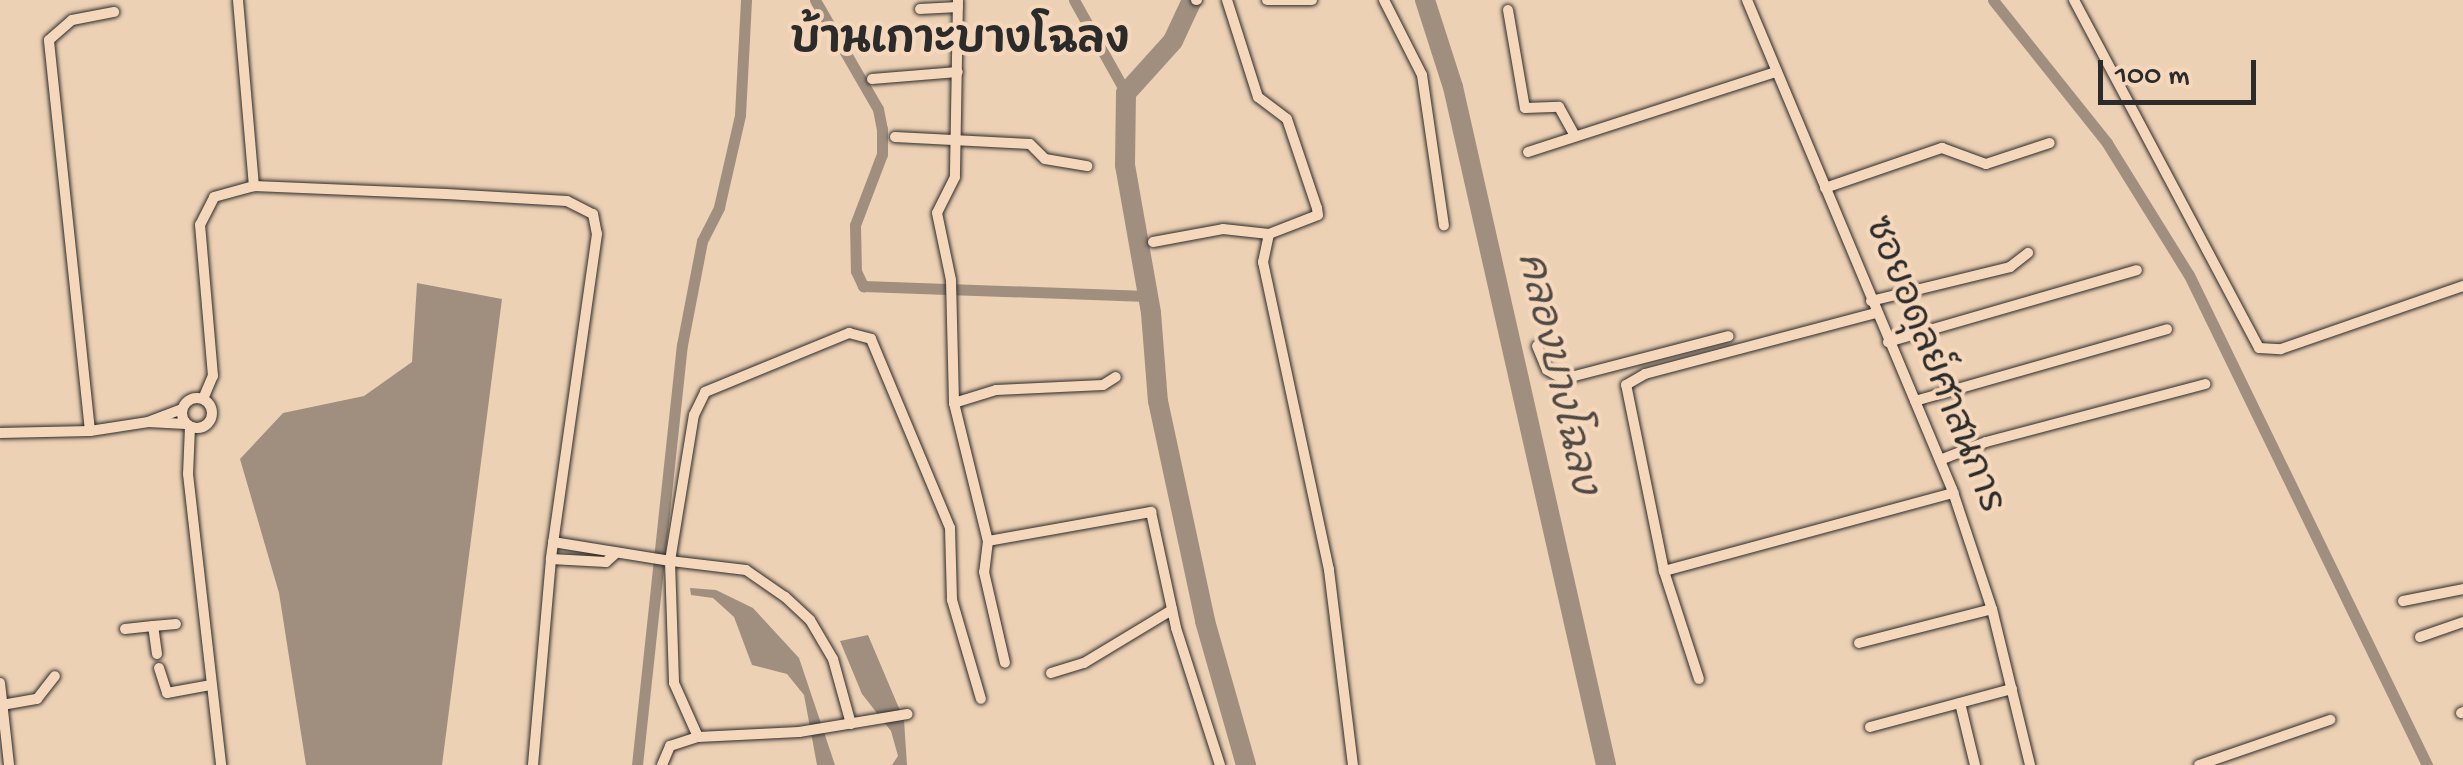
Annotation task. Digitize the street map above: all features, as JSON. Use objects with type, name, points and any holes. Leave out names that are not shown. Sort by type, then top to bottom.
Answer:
[{"type":"street","points":[[238,0],[254,186]]},
{"type":"street","points":[[1153,242],[1223,229],[1269,234],[1318,215],[1287,118],[1258,97],[1227,0]]},
{"type":"street","points":[[1266,0],[1312,0]]},
{"type":"street","points":[[1384,0],[1422,76],[1444,225]]},
{"type":"street","name":"ซอยอดุลย์ศาสนการ","points":[[1747,0],[1954,493],[1992,609],[2030,765]]},
{"type":"street","points":[[2074,0],[2259,348],[2281,350],[2463,286]]},
{"type":"street","points":[[920,9],[958,4],[955,178],[937,213],[951,280],[954,403],[988,542],[984,572],[1005,662]]},
{"type":"street","points":[[1508,10],[1525,108],[1558,107],[1574,134]]},
{"type":"street","points":[[90,431],[49,40],[72,20],[114,12]]},
{"type":"street","points":[[872,79],[958,72]]},
{"type":"street","points":[[1528,152],[1574,134],[1776,72]]},
{"type":"street","points":[[894,137],[1030,144],[1045,160],[1087,166]]},
{"type":"street","points":[[1824,188],[1942,148],[1986,164],[2050,142]]},
{"type":"street","points":[[148,422],[188,425],[211,420],[204,399],[212,376],[200,225],[214,198],[254,186],[567,202],[593,214],[598,234],[553,542],[533,765]]},
{"type":"street","points":[[1269,234],[1266,286],[1314,486],[1353,765]]},
{"type":"street","points":[[1871,300],[2010,267],[2028,253]]},
{"type":"street","points":[[1888,342],[2137,270]]},
{"type":"street","points":[[1700,679],[1664,571],[1626,385],[1645,374],[1876,313]]},
{"type":"street","points":[[1915,401],[2167,329]]},
{"type":"street","points":[[698,737],[674,683],[665,560],[694,415],[705,392],[820,342],[862,333],[871,340],[950,528],[952,600],[981,699]]},
{"type":"street","points":[[1538,346],[1548,370],[1563,379],[1728,336]]},
{"type":"street","points":[[954,403],[996,390],[1103,385],[1116,377]]},
{"type":"street","points":[[1940,460],[1986,442],[2205,384]]},
{"type":"street","points":[[0,433],[90,431],[148,422],[182,409],[193,398],[204,399]]},
{"type":"street","points":[[182,409],[188,425],[188,474],[221,765]]},
{"type":"street","points":[[1664,571],[1954,493]]},
{"type":"street","points":[[988,542],[1148,510],[1172,610],[1220,765]]},
{"type":"street","points":[[553,542],[603,546],[615,554],[635,558],[746,570],[810,620],[834,659],[851,724]]},
{"type":"street","points":[[551,559],[606,562],[615,554]]},
{"type":"street","points":[[2403,601],[2463,588]]},
{"type":"street","points":[[1859,643],[1992,609]]},
{"type":"street","points":[[1050,674],[1084,663],[1172,610]]},
{"type":"street","points":[[2420,636],[2463,622]]},
{"type":"street","points":[[125,629],[176,624]]},
{"type":"street","points":[[153,626],[157,654]]},
{"type":"street","points":[[159,668],[166,693],[211,685]]},
{"type":"street","points":[[2,705],[37,699],[55,676]]},
{"type":"street","points":[[0,684],[9,765]]},
{"type":"street","points":[[1870,727],[2012,689]]},
{"type":"street","points":[[1960,703],[1976,765]]},
{"type":"street","points":[[662,765],[670,746],[698,737],[799,732],[908,714]]},
{"type":"street","points":[[2199,765],[2330,720]]},
{"type":"shaded area","points":[[417,283],[502,299],[442,765],[306,765],[279,593],[240,459],[283,413],[364,396],[412,362]]},
{"type":"shaded area","points":[[690,588],[716,590],[753,608],[799,658],[835,765],[817,765],[804,695],[787,674],[752,665],[734,617],[713,598],[691,595]]},
{"type":"shaded area","points":[[868,635],[904,720],[907,765],[892,765],[898,756],[891,731],[862,694],[840,641]]},
{"type":"waterway","points":[[637,765],[682,345],[702,241],[719,207],[740,115],[746,0]]},
{"type":"waterway","points":[[815,0],[878,109],[882,129],[882,154],[855,225],[856,271],[863,286],[1147,296]]},
{"type":"waterway","points":[[1074,0],[1126,93]]},
{"type":"waterway","points":[[1192,0],[1173,41],[1126,93],[1125,165],[1151,313],[1158,401],[1205,621],[1246,765]]},
{"type":"waterway","name":"คลองบางโฉลง","points":[[1425,0],[1453,87],[1606,765]]},
{"type":"waterway","points":[[1993,0],[2107,143],[2189,275],[2427,765]]},
{"type":"district","name":"บ้านเกาะบางโฉลง","points":[[960,44]]}]
